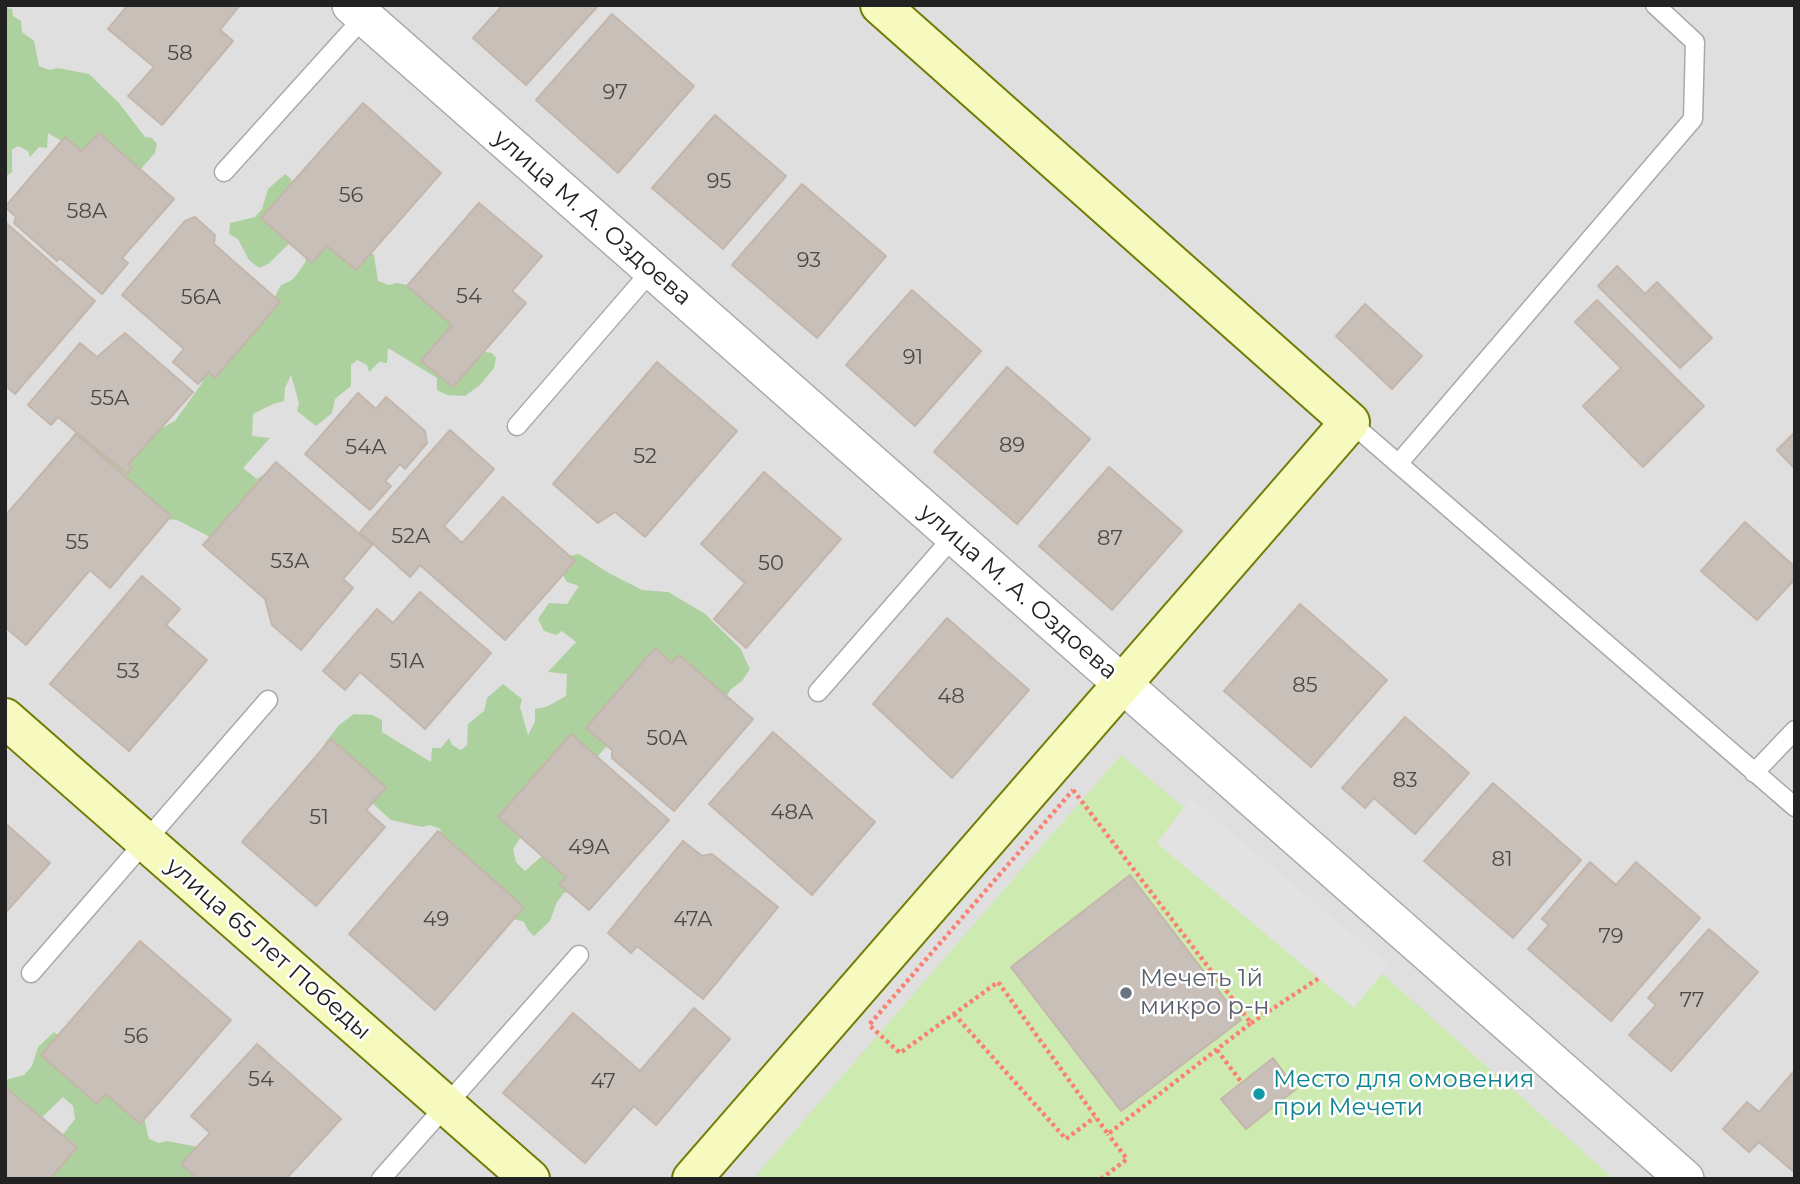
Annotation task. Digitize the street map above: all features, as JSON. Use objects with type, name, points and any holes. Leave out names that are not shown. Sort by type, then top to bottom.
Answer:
[{"type":"street","points":[[692,1179],[1350,422],[880,5]]},
{"type":"street","name":"улица М. А. Оздоева","points":[[358,11],[1685,1179]]},
{"type":"street","name":"улица 65 лет Победы","points":[[5,718],[530,1179]]},
{"type":"lane","points":[[1398,464],[1693,119],[1695,42],[1655,5]]},
{"type":"lane","points":[[224,172],[358,11]]},
{"type":"lane","points":[[517,426],[652,270]]},
{"type":"lane","points":[[1350,422],[1795,807]]},
{"type":"lane","points":[[818,692],[954,536]]},
{"type":"lane","points":[[31,973],[268,700]]},
{"type":"lane","points":[[1754,773],[1795,730]]},
{"type":"lane","points":[[381,1179],[579,955]]},
{"type":"path","points":[[1101,1179],[1127,1159],[998,982],[900,1053],[869,1025],[1073,790],[1251,1023]]},
{"type":"path","points":[[1108,1134],[1251,1023],[1319,978]]},
{"type":"path","points":[[954,1014],[1066,1139],[1095,1116]]},
{"type":"path","points":[[1216,1050],[1242,1083]]},
{"type":"shaded area","points":[[5,5],[1795,5],[1795,1179],[5,1179]]},
{"type":"shaded area","points":[[1191,798],[1389,965],[1354,1008],[1157,843]]},
{"type":"green space","points":[[5,8],[12,9],[13,16],[21,21],[22,32],[34,41],[39,66],[50,70],[58,68],[89,74],[119,103],[145,137],[152,138],[157,144],[155,153],[140,170],[98,163],[48,133],[47,148],[39,147],[30,157],[28,151],[18,146],[12,150],[12,172],[5,177]]},
{"type":"green space","points":[[285,174],[291,179],[294,188],[374,255],[378,281],[389,285],[397,283],[428,289],[459,318],[485,352],[492,353],[496,358],[494,368],[480,385],[465,396],[447,395],[437,390],[437,378],[388,348],[387,363],[379,362],[369,372],[367,365],[357,360],[351,365],[351,386],[335,399],[332,413],[316,426],[297,411],[299,403],[291,375],[285,388],[284,401],[253,414],[252,436],[270,438],[243,468],[257,479],[263,475],[275,479],[212,538],[177,520],[151,518],[78,462],[69,441],[77,429],[150,434],[175,421],[202,383],[208,368],[273,300],[281,285],[292,280],[298,273],[306,261],[303,249],[294,239],[268,264],[259,268],[249,260],[238,239],[229,234],[230,223],[255,217],[262,209],[268,189]]},
{"type":"green space","points":[[579,554],[642,590],[668,592],[704,613],[740,648],[750,669],[722,703],[611,742],[521,837],[513,849],[516,862],[525,871],[543,855],[589,887],[564,893],[557,902],[550,921],[534,936],[524,922],[514,919],[442,836],[440,829],[430,825],[422,827],[391,820],[322,752],[325,743],[339,725],[354,714],[372,715],[382,720],[382,732],[431,762],[432,748],[441,748],[449,738],[452,745],[461,750],[467,745],[468,724],[484,711],[487,698],[503,684],[522,699],[520,707],[528,735],[535,722],[535,709],[546,707],[566,696],[567,674],[548,672],[576,642],[562,631],[556,635],[544,631],[538,619],[549,603],[567,604],[579,586],[567,582],[560,570],[569,556]]},
{"type":"green space","points":[[1121,755],[1184,808],[1157,843],[1354,1007],[1381,973],[1614,1179],[753,1179]]},
{"type":"green space","points":[[54,1032],[143,1113],[149,1139],[159,1143],[167,1141],[198,1147],[231,1179],[16,1179],[61,1137],[75,1119],[73,1106],[63,1097],[37,1122],[5,1095],[5,1080],[24,1075],[32,1066],[38,1047]]},
{"type":"building","points":[[128,5],[240,5],[220,30],[233,41],[162,125],[128,96],[154,67],[108,29]]},
{"type":"building","points":[[503,5],[598,6],[526,85],[473,38]]},
{"type":"building","points":[[612,14],[694,86],[618,173],[536,100]]},
{"type":"building","points":[[363,103],[441,173],[356,270],[327,246],[312,263],[261,218]]},
{"type":"building","points":[[715,115],[786,176],[723,249],[652,188]]},
{"type":"building","points":[[99,133],[174,199],[122,258],[128,263],[102,294],[60,258],[57,261],[14,223],[16,217],[5,207],[65,137],[82,151]]},
{"type":"building","points":[[802,184],[886,256],[817,338],[732,265]]},
{"type":"building","points":[[479,203],[542,256],[512,291],[526,303],[453,387],[421,361],[452,325],[407,286]]},
{"type":"building","points":[[195,217],[215,235],[214,244],[280,302],[215,378],[209,372],[198,384],[173,362],[184,349],[122,295],[185,221]]},
{"type":"building","points":[[5,222],[95,301],[15,394],[5,385]]},
{"type":"building","points":[[1617,266],[1645,294],[1657,282],[1712,338],[1680,368],[1598,286]]},
{"type":"building","points":[[912,290],[981,351],[915,426],[846,365]]},
{"type":"building","points":[[1597,300],[1704,406],[1643,467],[1583,406],[1621,368],[1575,322]]},
{"type":"building","points":[[1365,304],[1422,356],[1392,389],[1336,336]]},
{"type":"building","points":[[125,333],[193,392],[128,465],[132,468],[127,474],[58,417],[51,425],[28,405],[80,343],[97,357]]},
{"type":"building","points":[[657,362],[737,431],[645,537],[615,512],[598,523],[553,484]]},
{"type":"building","points":[[1007,367],[1090,439],[1017,524],[934,452]]},
{"type":"building","points":[[358,393],[376,409],[386,397],[425,431],[427,443],[405,469],[400,464],[385,481],[391,486],[370,510],[305,454]]},
{"type":"building","points":[[450,430],[494,469],[444,526],[462,543],[503,497],[575,561],[505,640],[420,565],[410,577],[360,532]]},
{"type":"building","points":[[1795,432],[1795,469],[1777,450]]},
{"type":"building","points":[[76,434],[171,516],[110,588],[90,570],[26,645],[5,627],[5,516]]},
{"type":"building","points":[[276,462],[372,545],[343,579],[353,588],[301,650],[272,625],[265,599],[203,545]]},
{"type":"building","points":[[1109,467],[1182,531],[1112,610],[1039,546]]},
{"type":"building","points":[[764,472],[841,539],[746,648],[714,619],[745,583],[701,544]]},
{"type":"building","points":[[1745,522],[1795,567],[1795,579],[1757,620],[1701,571]]},
{"type":"building","points":[[142,576],[180,609],[166,625],[207,660],[129,751],[50,684]]},
{"type":"building","points":[[420,592],[491,653],[425,729],[360,672],[345,690],[323,671],[377,609],[393,623]]},
{"type":"building","points":[[1300,604],[1387,680],[1311,767],[1224,691]]},
{"type":"building","points":[[947,618],[1029,690],[952,778],[873,704]]},
{"type":"building","points":[[655,648],[672,663],[679,655],[753,719],[674,811],[612,758],[612,750],[586,728]]},
{"type":"building","points":[[1405,717],[1469,773],[1415,834],[1374,798],[1365,808],[1342,788]]},
{"type":"building","points":[[773,732],[875,822],[812,895],[709,804]]},
{"type":"building","points":[[571,734],[669,820],[589,910],[559,884],[566,877],[498,817]]},
{"type":"building","points":[[331,739],[386,787],[366,810],[385,827],[316,906],[242,842]]},
{"type":"building","points":[[1493,783],[1581,860],[1513,938],[1424,861]]},
{"type":"building","points":[[5,823],[50,863],[5,913]]},
{"type":"building","points":[[438,831],[524,907],[435,1010],[349,934]]},
{"type":"building","points":[[683,841],[702,856],[712,854],[778,907],[703,999],[637,946],[631,953],[608,933]]},
{"type":"building","points":[[1590,862],[1616,885],[1636,862],[1700,918],[1611,1021],[1528,949],[1549,925],[1542,919]]},
{"type":"building","name":"Мечеть 1й микро р-н","points":[[1130,875],[1241,1020],[1121,1111],[1011,967]]},
{"type":"building","points":[[1709,929],[1758,972],[1671,1071],[1629,1035],[1656,1005],[1648,998]]},
{"type":"building","points":[[140,941],[231,1020],[140,1124],[106,1094],[97,1104],[41,1055]]},
{"type":"building","points":[[694,1008],[730,1039],[656,1125],[634,1106],[585,1163],[503,1093],[573,1013],[640,1071]]},
{"type":"building","points":[[257,1044],[341,1119],[286,1179],[197,1179],[181,1164],[210,1133],[191,1116]]},
{"type":"building","name":"Место для омовения при Мечети","points":[[1273,1058],[1296,1089],[1246,1129],[1221,1099]]},
{"type":"building","points":[[1795,1070],[1795,1173],[1759,1142],[1749,1152],[1723,1129],[1747,1102],[1759,1112]]},
{"type":"building","points":[[5,1087],[77,1147],[50,1179],[5,1179]]},
{"type":"place","name":"Мечеть 1й микро р-н","points":[[1126,993]]},
{"type":"place","name":"Место для омовения при Мечети","points":[[1259,1094]]}]
